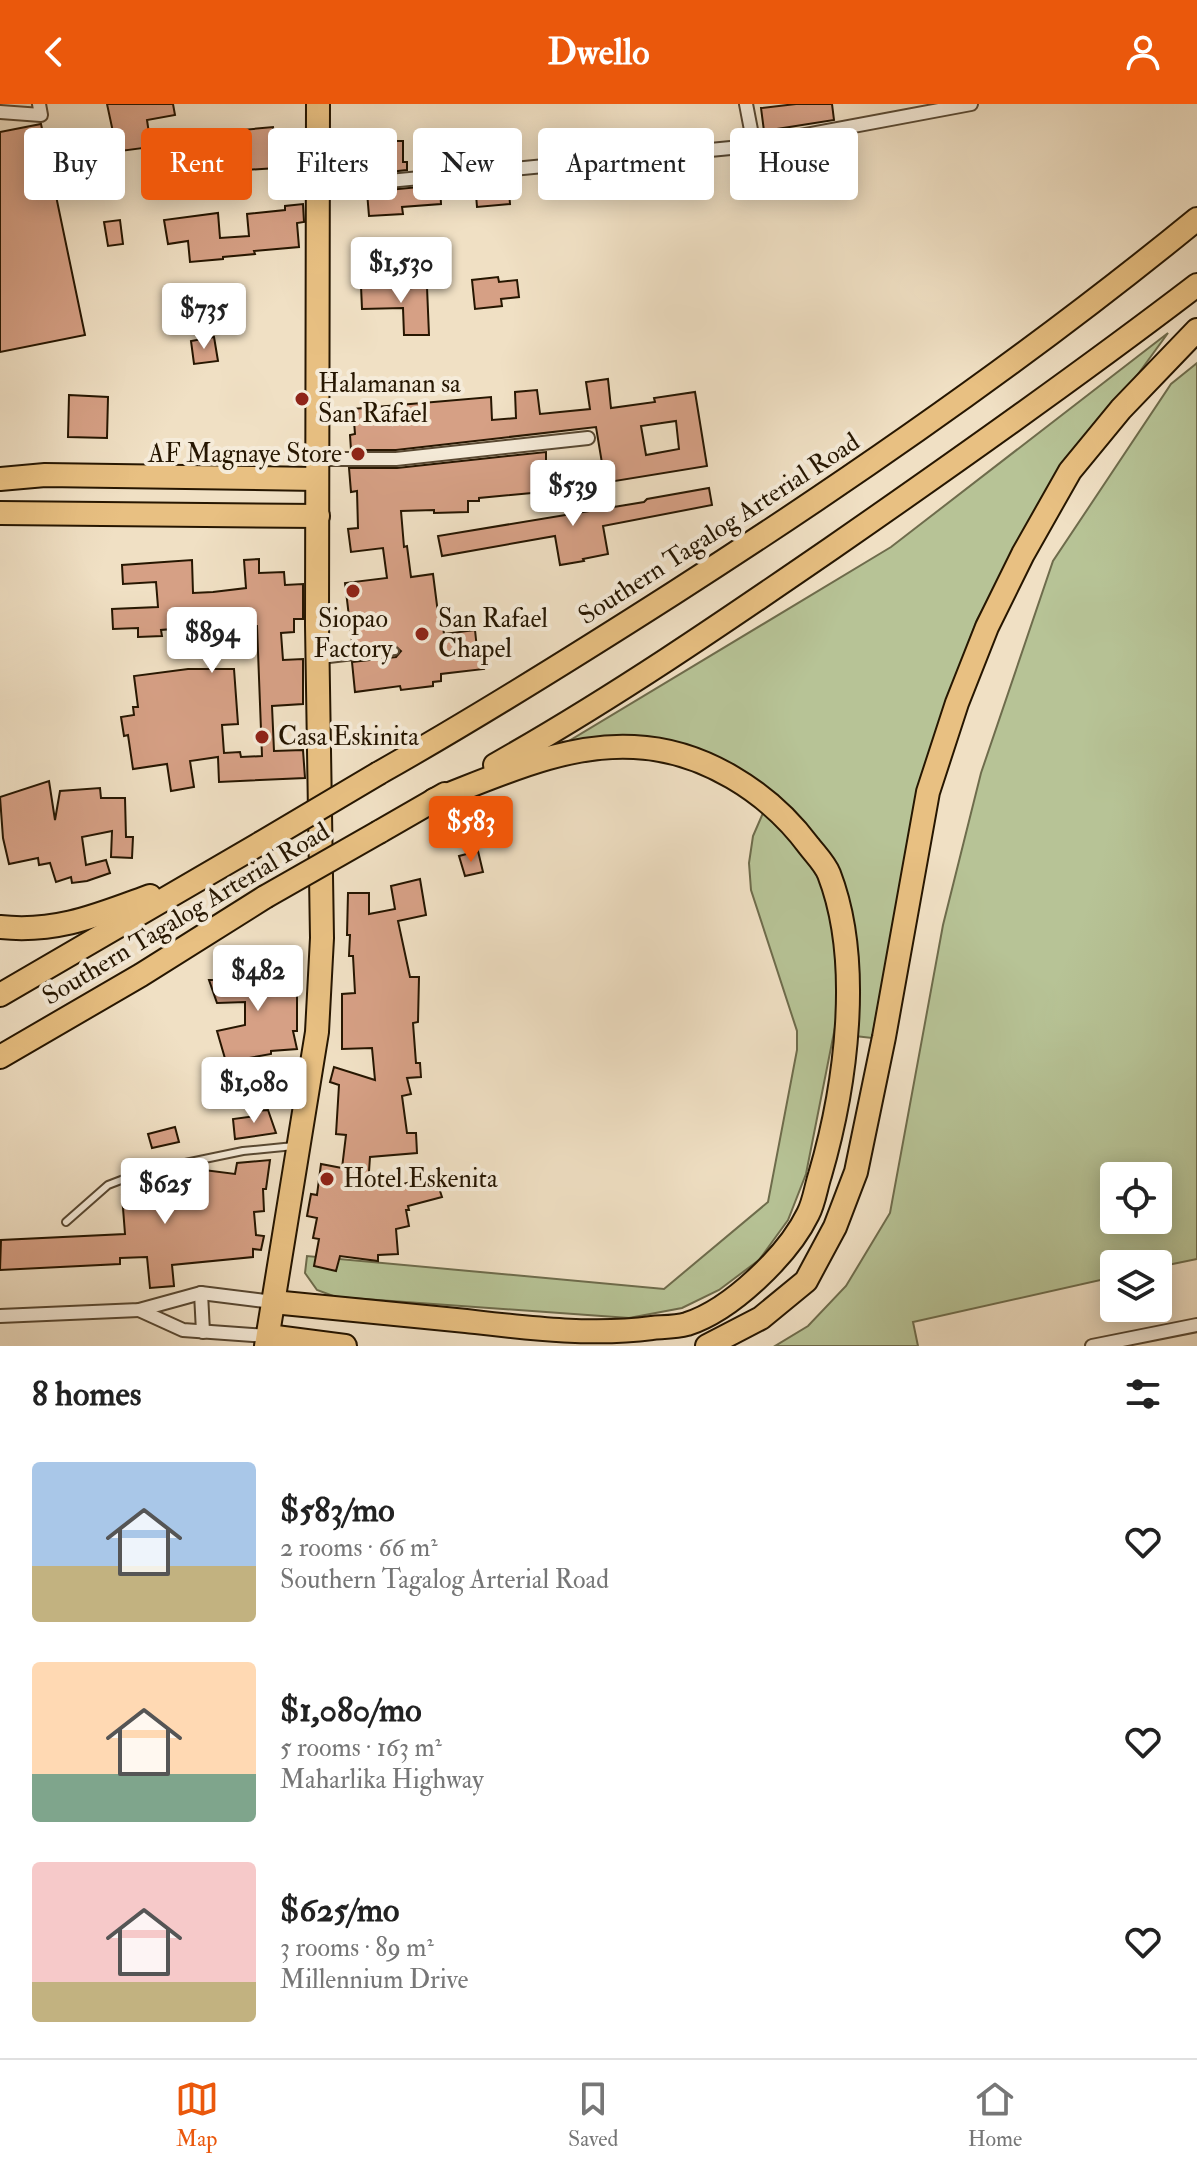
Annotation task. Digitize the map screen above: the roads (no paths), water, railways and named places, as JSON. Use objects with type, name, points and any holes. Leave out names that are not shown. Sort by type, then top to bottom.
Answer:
[{"type":"highway","points":[[318,104],[318,128]]},
{"type":"highway","points":[[317,200],[317,660],[322,938],[317,1032],[267,1341],[345,1346]]},
{"type":"highway","name":"Southern Tagalog Arterial Road","points":[[0,995],[508,699],[743,549],[910,438],[1103,296],[1197,219]]},
{"type":"highway","name":"Southern Tagalog Arterial Road","points":[[0,1057],[141,975],[265,897],[541,739],[737,614],[1089,368],[1197,285]]},
{"type":"highway","points":[[707,1346],[761,1318],[806,1281],[835,1227],[859,1157],[928,792],[957,703],[987,627],[1023,554],[1070,471],[1121,409],[1197,330]]},
{"type":"highway","points":[[0,479],[45,475],[317,469]]},
{"type":"highway","points":[[0,513],[318,516]]},
{"type":"highway","points":[[273,1302],[618,1333],[687,1324],[733,1299],[778,1259],[809,1213],[829,1145],[842,1064],[847,983],[844,923],[828,870],[792,822],[740,781],[693,758],[634,747],[581,751],[527,765],[434,800]]},
{"type":"highway","points":[[0,927],[39,929],[76,923],[207,875]]},
{"type":"street","points":[[746,104],[751,128]]},
{"type":"street","points":[[397,180],[741,147],[971,104]]},
{"type":"street","points":[[0,112],[40,110]]},
{"type":"street","points":[[317,469],[588,438]]},
{"type":"street","points":[[1,1317],[139,1310],[201,1293],[273,1302]]},
{"type":"street","points":[[201,1293],[203,1332]]},
{"type":"street","points":[[139,1310],[183,1330],[267,1341]]},
{"type":"street","points":[[1092,1346],[1197,1325]]},
{"type":"lane","points":[[317,660],[395,651]]},
{"type":"lane","points":[[66,1222],[108,1185],[142,1172],[243,1151],[298,1146]]},
{"type":"place","name":"Halamanan sa San Rafael","points":[[302,399]]},
{"type":"place","name":"AF Magnaye Store","points":[[358,454]]},
{"type":"place","name":"Siopao Factory","points":[[353,591]]},
{"type":"place","name":"San Rafael Chapel","points":[[422,634]]},
{"type":"place","name":"Casa Eskinita","points":[[262,737]]},
{"type":"place","name":"Hotel Eskenita","points":[[327,1179]]}]
